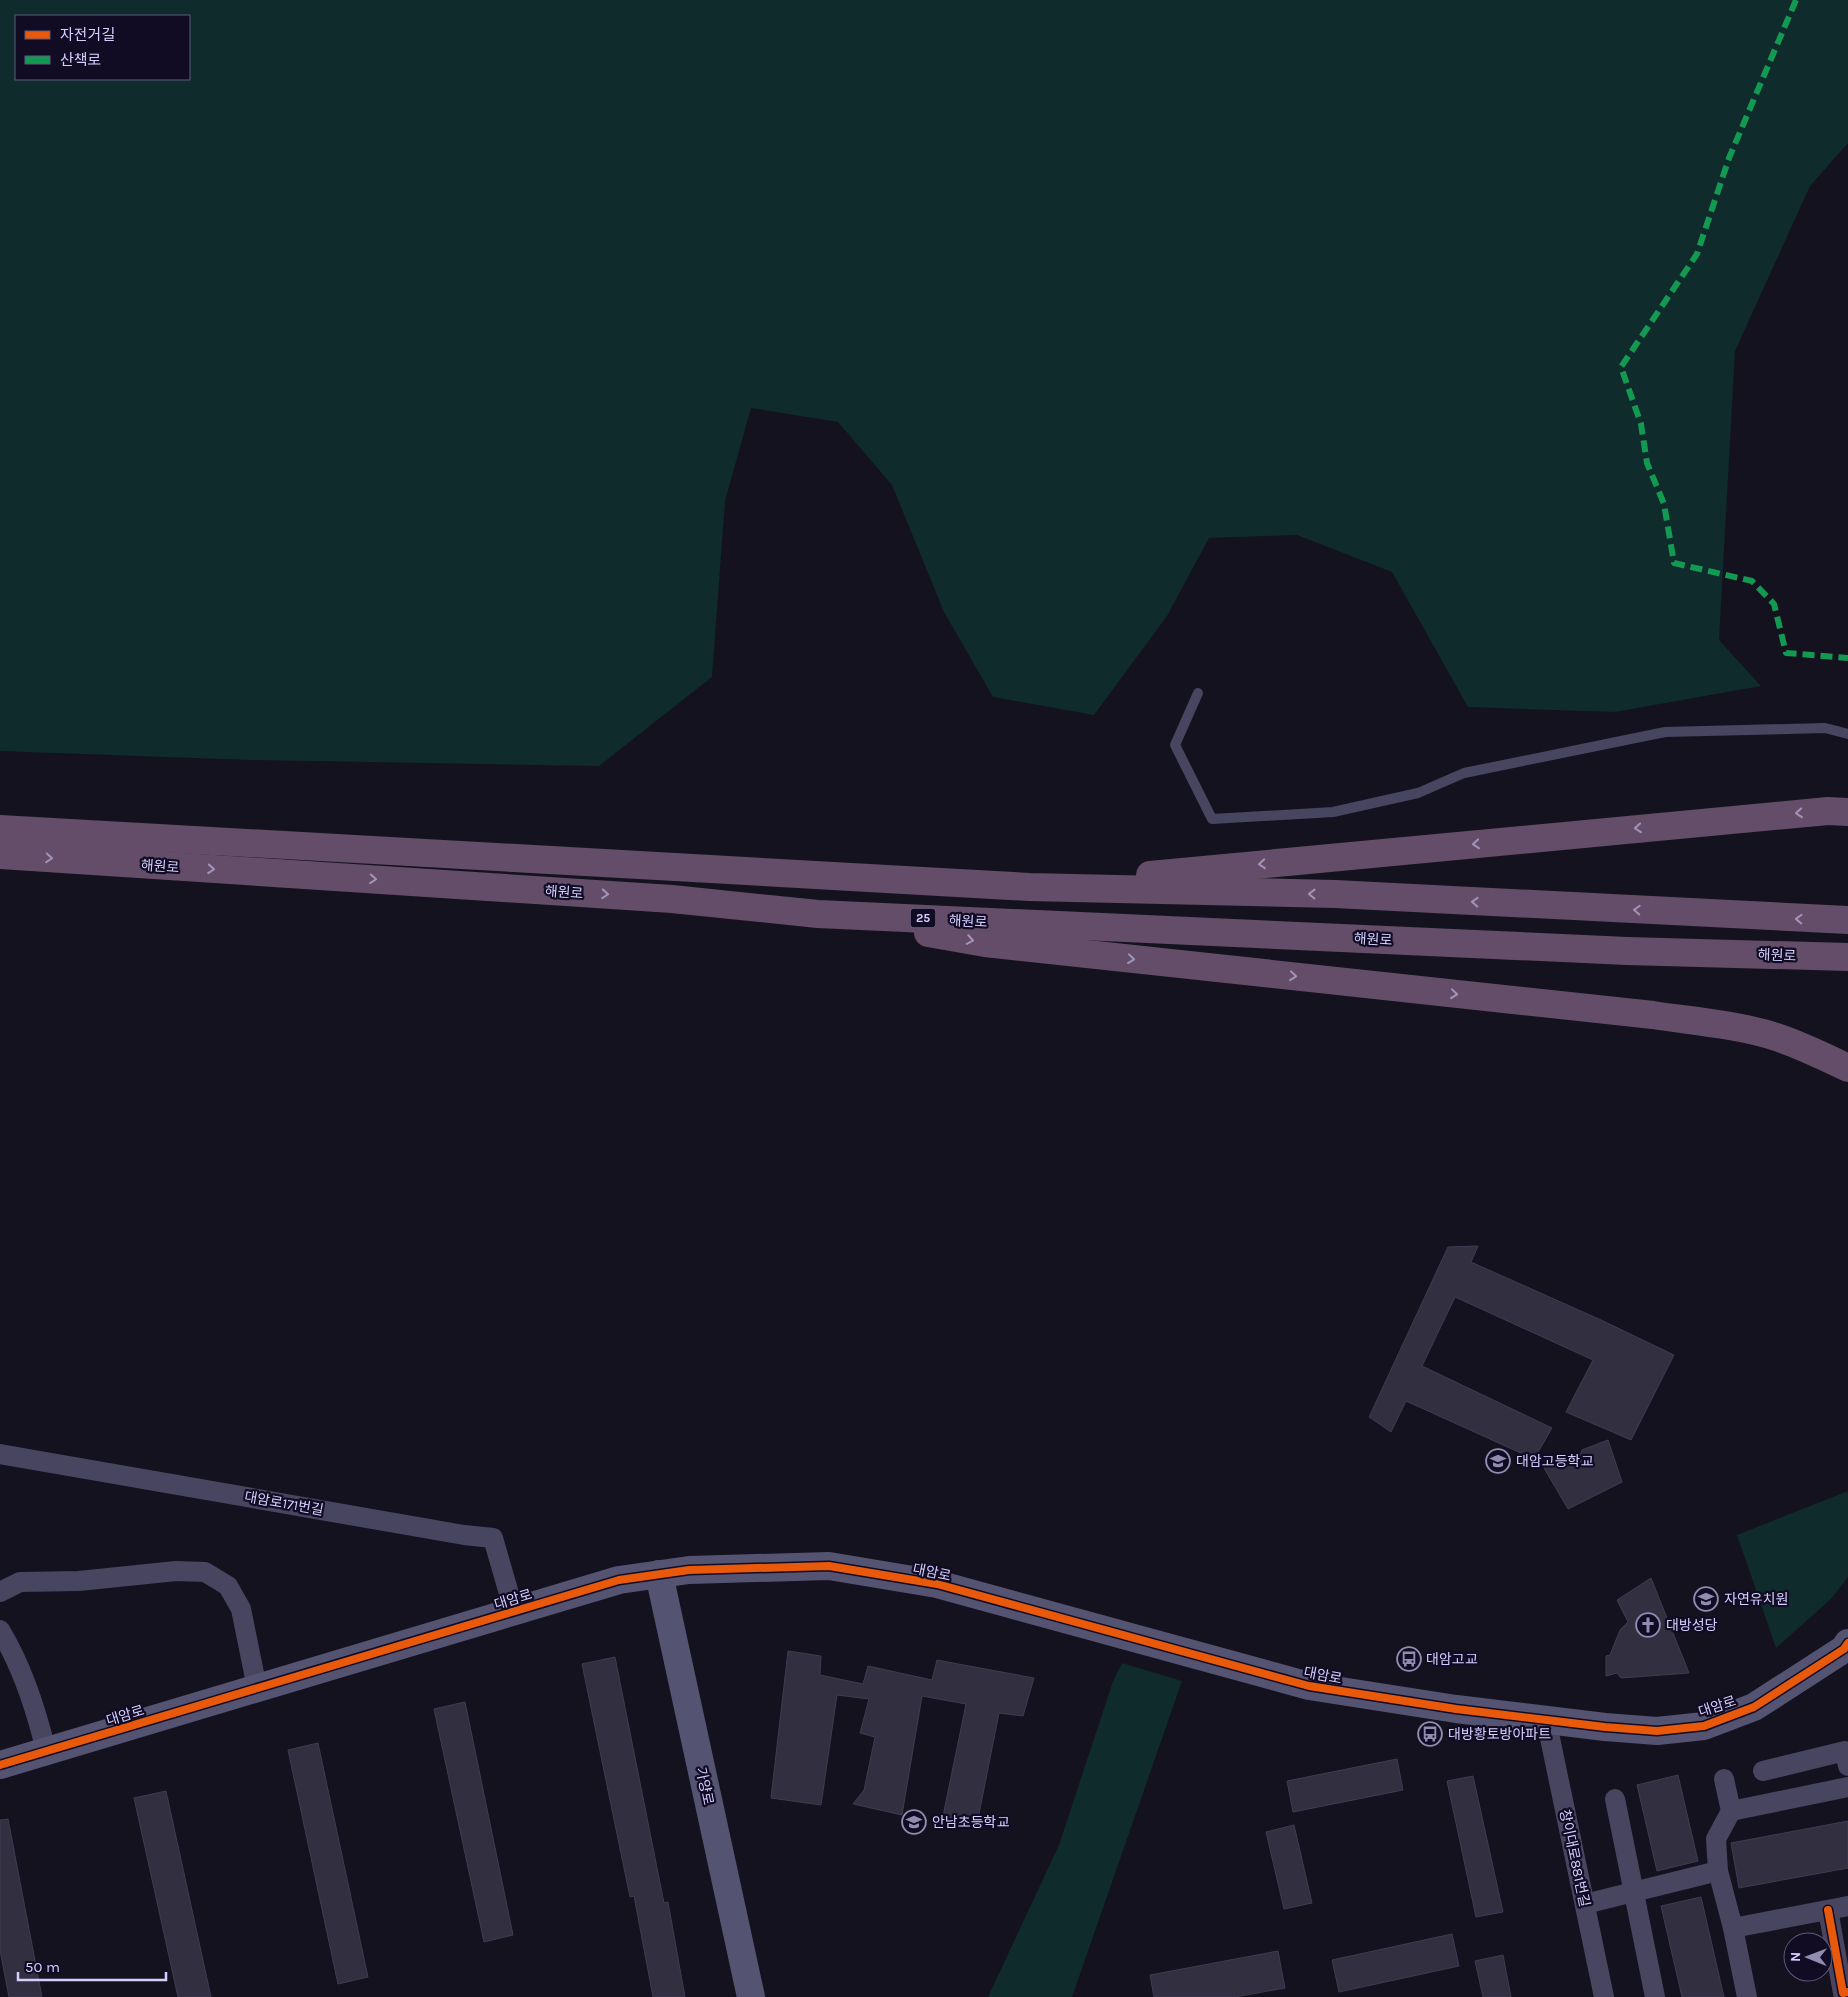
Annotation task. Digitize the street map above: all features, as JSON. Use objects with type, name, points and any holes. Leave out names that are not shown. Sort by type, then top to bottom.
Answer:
[{"type":"highway","points":[[1029,886],[1828,810],[1848,812]]},
{"type":"highway","name":"해원로","points":[[0,829],[1029,886],[1335,894],[1848,920]]},
{"type":"highway","name":"해원로","points":[[0,855],[672,899],[818,914],[1627,951],[1848,957]]},
{"type":"highway","points":[[818,914],[985,943],[1643,1014],[1728,1026],[1771,1035],[1816,1052],[1848,1068]]},
{"type":"street","name":"대암로171번길","points":[[0,1454],[464,1535],[493,1538],[514,1612]]},
{"type":"street","name":"대암로","points":[[0,1765],[619,1580],[689,1570],[829,1566],[937,1584],[1310,1686],[1456,1709],[1546,1720],[1657,1730],[1704,1726],[1754,1707],[1805,1676],[1844,1649],[1848,1643]]},
{"type":"street","points":[[0,1592],[20,1582],[79,1581],[176,1571],[205,1572],[228,1586],[241,1609],[257,1688]]},
{"type":"street","name":"가양로","points":[[659,1574],[752,1997]]},
{"type":"street","points":[[0,1630],[21,1670],[37,1713],[46,1751]]},
{"type":"street","name":"창이대로881번길","points":[[1546,1720],[1604,1997]]},
{"type":"street","points":[[1763,1771],[1845,1751],[1848,1766]]},
{"type":"street","points":[[1724,1779],[1731,1810],[1716,1839],[1718,1871],[1733,1928],[1747,1997]]},
{"type":"street","points":[[1731,1810],[1848,1787]]},
{"type":"street","points":[[1615,1799],[1655,1997]]},
{"type":"street","points":[[1585,1904],[1718,1871]]},
{"type":"street","points":[[1733,1928],[1848,1906]]},
{"type":"street","points":[[1828,1910],[1843,1993],[1848,1992]]},
{"type":"lane","points":[[1198,693],[1174,745],[1212,819],[1333,812],[1418,793],[1464,773],[1665,732],[1825,728],[1848,734]]},
{"type":"green space","points":[[0,0],[1848,0],[1848,143],[1810,186],[1735,351],[1719,640],[1761,686],[1615,712],[1468,707],[1392,572],[1297,535],[1209,538],[1167,616],[1094,715],[993,697],[944,612],[892,485],[838,422],[751,408],[725,501],[712,677],[599,766],[252,760],[0,751]]},
{"type":"green space","points":[[1848,1491],[1848,1577],[1831,1599],[1776,1648],[1737,1535]]},
{"type":"green space","points":[[1122,1663],[1182,1681],[1072,1997],[988,1997],[1059,1845],[1113,1681]]},
{"type":"building","points":[[1478,1246],[1471,1262],[1674,1355],[1631,1440],[1566,1412],[1593,1360],[1455,1297],[1422,1366],[1552,1428],[1534,1459],[1406,1401],[1391,1432],[1369,1417],[1448,1247]]},
{"type":"building","points":[[1608,1440],[1622,1482],[1568,1509],[1544,1468],[1560,1461],[1575,1468],[1582,1450]]},
{"type":"building","name":"대방성당","points":[[1651,1578],[1689,1673],[1621,1678],[1617,1673],[1606,1676],[1606,1656],[1610,1655],[1620,1630],[1628,1622],[1617,1600]]},
{"type":"building","points":[[788,1651],[821,1656],[820,1675],[863,1684],[868,1666],[932,1680],[937,1660],[1034,1678],[1023,1716],[999,1713],[977,1824],[943,1816],[966,1704],[922,1696],[902,1815],[853,1804],[864,1790],[875,1737],[860,1733],[869,1699],[837,1695],[821,1805],[771,1798]]},
{"type":"building","points":[[615,1657],[664,1903],[668,1902],[685,1997],[653,1997],[634,1896],[630,1897],[582,1664]]},
{"type":"building","points":[[465,1702],[513,1935],[484,1942],[434,1709]]},
{"type":"building","points":[[318,1743],[368,1977],[338,1984],[288,1750]]},
{"type":"building","points":[[1397,1759],[1403,1790],[1293,1812],[1287,1781]]},
{"type":"building","points":[[1678,1775],[1698,1861],[1657,1871],[1637,1785]]},
{"type":"building","points":[[1473,1776],[1503,1912],[1476,1917],[1447,1781]]},
{"type":"building","points":[[166,1791],[211,1997],[178,1997],[134,1798]]},
{"type":"building","points":[[8,1819],[42,1997],[9,1997],[0,1950],[0,1820]]},
{"type":"building","points":[[1848,1821],[1848,1868],[1739,1888],[1731,1843]]},
{"type":"building","points":[[1294,1825],[1312,1903],[1284,1909],[1266,1832]]},
{"type":"building","points":[[1701,1897],[1724,1997],[1682,1997],[1661,1906]]},
{"type":"building","points":[[1452,1934],[1459,1966],[1339,1992],[1332,1960]]},
{"type":"building","points":[[1278,1951],[1285,1988],[1235,1997],[1154,1997],[1150,1975]]},
{"type":"building","points":[[1503,1955],[1511,1997],[1483,1997],[1475,1961]]},
{"type":"marked path","points":[[1796,0],[1729,158],[1697,254],[1621,367],[1641,424],[1647,463],[1664,504],[1674,563],[1752,581],[1774,604],[1786,653],[1848,658]]},
{"type":"cycle path","points":[[0,1765],[619,1580],[689,1570],[829,1566],[937,1584],[1309,1686],[1456,1709],[1605,1727],[1657,1731],[1704,1726],[1754,1707],[1844,1649],[1848,1643]]},
{"type":"cycle path","points":[[1828,1910],[1843,1993],[1848,1992]]},
{"type":"place","name":"대암고등학교","points":[[1498,1461]]},
{"type":"place","name":"자연유치원","points":[[1706,1599]]},
{"type":"place","name":"대방성당","points":[[1648,1625]]},
{"type":"place","name":"대암고교","points":[[1409,1659]]},
{"type":"place","name":"대방황토방아파트","points":[[1430,1734]]},
{"type":"place","name":"안남초등학교","points":[[914,1822]]}]
